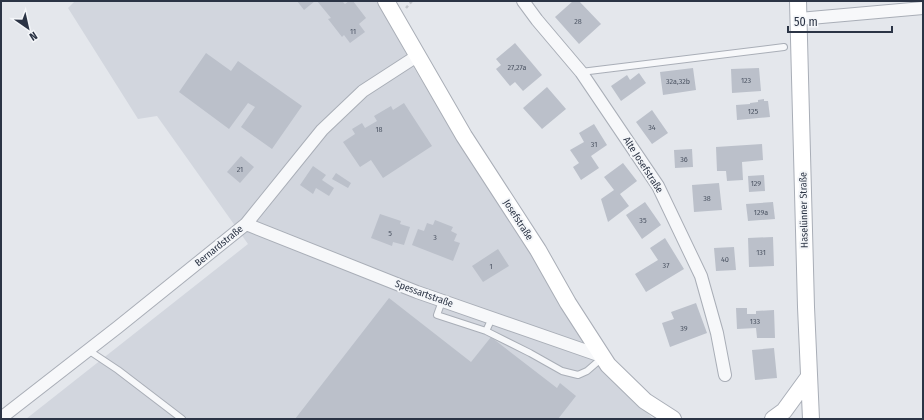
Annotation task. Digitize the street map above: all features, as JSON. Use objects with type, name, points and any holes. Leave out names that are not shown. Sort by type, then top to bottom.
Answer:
[{"type":"street","name":"Josefstraße","points":[[386,1],[464,136],[538,250],[568,303],[608,364],[645,401],[673,419]]},
{"type":"street","name":"Alte Josefstraße","points":[[523,1],[581,72],[658,186],[701,276],[717,333],[725,376]]},
{"type":"street","name":"Haselünner Straße","points":[[798,1],[808,378],[811,419]]},
{"type":"street","points":[[799,19],[923,8]]},
{"type":"street","name":"Bernardstraße","points":[[1,418],[246,224],[322,130],[363,92],[417,56]]},
{"type":"street","name":"Spessartstraße","points":[[246,224],[442,301],[604,357]]},
{"type":"street","points":[[773,419],[784,411],[808,378]]},
{"type":"lane","points":[[581,72],[784,47]]},
{"type":"lane","points":[[442,301],[437,315],[486,332],[530,353],[562,371],[578,375],[587,371],[604,357]]},
{"type":"lane","points":[[486,332],[492,318]]},
{"type":"lane","points":[[88,350],[118,370],[180,419]]},
{"type":"shaded area","points":[[75,1],[377,1],[414,68],[457,139],[635,399],[653,419],[26,419],[248,244],[157,116],[138,119],[68,8]]},
{"type":"building","points":[[297,1],[315,1],[304,10]]},
{"type":"building","points":[[317,1],[342,1],[345,4],[349,1],[353,1],[366,18],[359,24],[365,32],[350,43],[344,35],[342,37],[328,19],[331,18]]},
{"type":"building","points":[[573,1],[579,1],[601,24],[579,44],[555,17]]},
{"type":"building","points":[[515,43],[542,75],[523,91],[515,82],[510,86],[496,69],[501,65],[496,59]]},
{"type":"building","points":[[206,53],[231,71],[238,61],[302,106],[272,149],[241,127],[255,107],[248,103],[229,129],[179,92]]},
{"type":"building","points":[[693,68],[696,90],[663,95],[660,72]]},
{"type":"building","points":[[759,68],[761,91],[732,93],[731,69]]},
{"type":"building","points":[[639,73],[646,83],[621,101],[611,86],[627,75],[630,80]]},
{"type":"building","points":[[547,87],[566,109],[542,129],[523,108]]},
{"type":"building","points":[[764,99],[764,101],[768,101],[770,117],[737,120],[736,105],[750,104]]},
{"type":"building","points":[[404,103],[432,146],[383,178],[371,160],[360,167],[343,142],[355,134],[352,129],[362,123],[365,128],[377,121],[374,116],[391,106],[393,110]]},
{"type":"building","points":[[652,110],[668,133],[652,144],[636,122]]},
{"type":"building","points":[[594,124],[607,145],[591,156],[599,168],[581,180],[573,167],[579,163],[570,150],[584,142],[579,133]]},
{"type":"building","points":[[762,144],[763,160],[742,162],[743,180],[727,181],[726,171],[717,171],[716,147]]},
{"type":"building","points":[[692,149],[693,167],[675,168],[674,150]]},
{"type":"building","points":[[241,156],[254,167],[240,183],[227,172]]},
{"type":"building","points":[[623,163],[637,181],[620,194],[629,206],[608,222],[601,199],[614,190],[604,177]]},
{"type":"building","points":[[313,166],[326,175],[322,180],[334,188],[329,196],[316,188],[313,194],[300,185]]},
{"type":"building","points":[[336,173],[351,183],[348,188],[332,179]]},
{"type":"building","points":[[764,175],[765,191],[749,192],[748,176]]},
{"type":"building","points":[[719,183],[722,210],[694,212],[692,185]]},
{"type":"building","points":[[645,202],[661,225],[642,239],[626,215]]},
{"type":"building","points":[[773,202],[775,219],[748,221],[746,204]]},
{"type":"building","points":[[380,214],[401,221],[400,224],[410,227],[404,245],[393,242],[392,246],[371,238]]},
{"type":"building","points":[[435,220],[453,227],[451,231],[457,234],[454,241],[460,243],[453,261],[412,245],[418,229],[424,231],[427,223],[433,225]]},
{"type":"building","points":[[773,237],[774,266],[749,267],[748,238]]},
{"type":"building","points":[[665,238],[684,269],[646,292],[635,274],[658,260],[650,248]]},
{"type":"building","points":[[734,247],[736,270],[716,271],[714,248]]},
{"type":"building","points":[[498,249],[509,266],[483,282],[472,266]]},
{"type":"building","points":[[389,298],[471,362],[491,337],[557,388],[560,383],[576,396],[558,419],[295,419]]},
{"type":"building","points":[[696,303],[707,333],[670,347],[662,323],[674,319],[671,312]]},
{"type":"building","points":[[736,308],[747,308],[747,314],[756,314],[756,311],[774,310],[775,338],[757,338],[756,328],[737,329]]},
{"type":"building","points":[[774,348],[777,378],[755,380],[752,350]]}]
